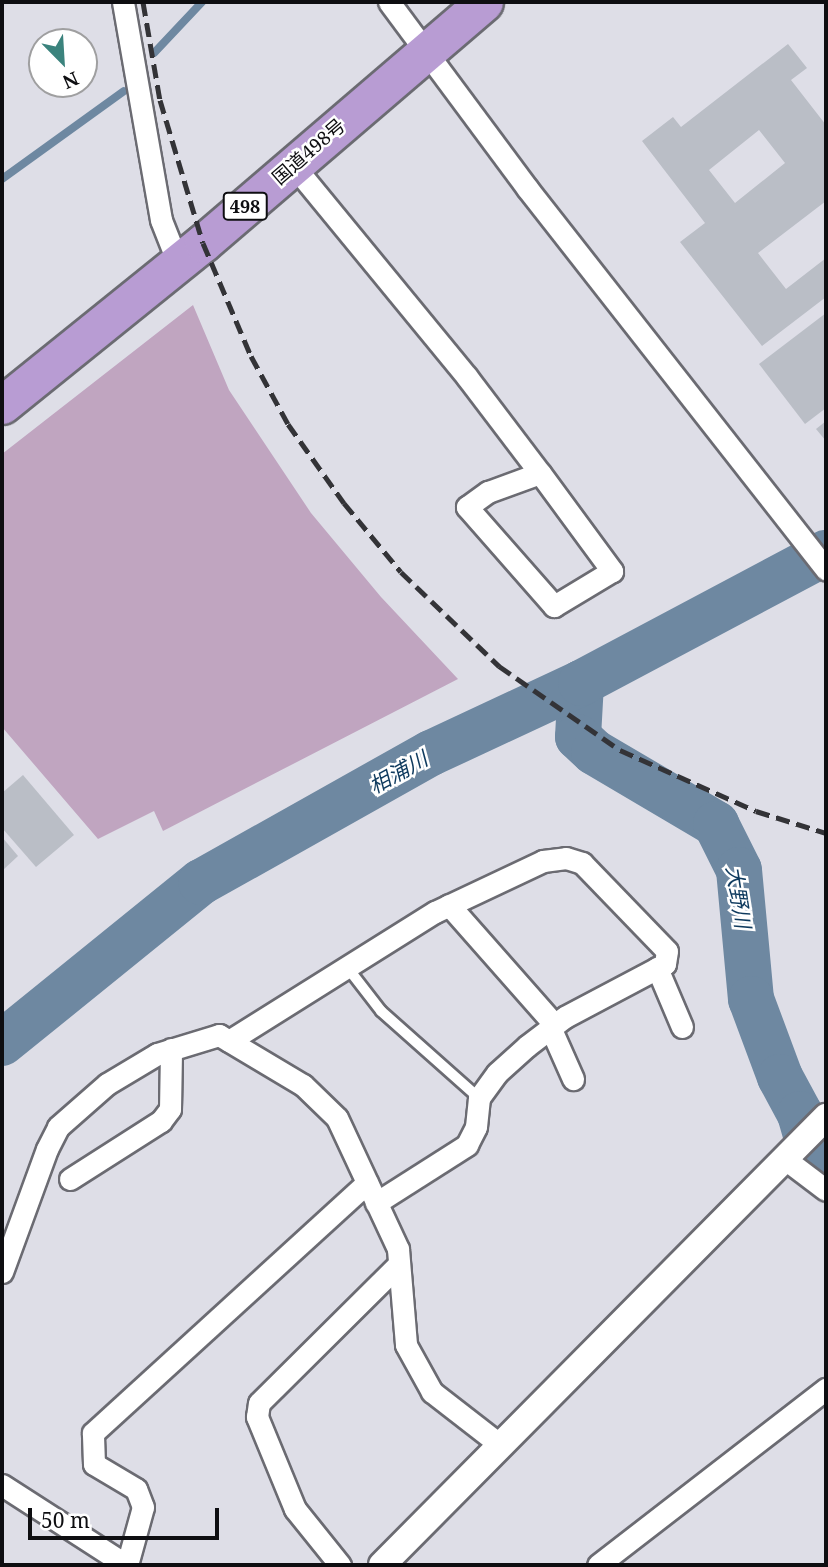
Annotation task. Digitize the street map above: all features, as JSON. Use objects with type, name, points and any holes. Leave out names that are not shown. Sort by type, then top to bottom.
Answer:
[{"type":"highway","name":"国道498号","points":[[2,405],[178,263],[484,2]]},
{"type":"street","points":[[124,2],[161,220],[178,263]]},
{"type":"street","points":[[389,2],[527,188],[826,570]]},
{"type":"street","points":[[293,165],[467,377],[540,473],[612,571],[554,606],[467,507],[488,492],[540,473]]},
{"type":"street","points":[[229,1041],[449,905],[543,862],[565,858],[582,863],[667,951],[665,964],[552,1026],[497,1073],[480,1098],[476,1127],[467,1145],[376,1203]]},
{"type":"street","points":[[449,905],[552,1026],[574,1079]]},
{"type":"street","points":[[657,968],[683,1026]]},
{"type":"street","points":[[2,1272],[47,1149],[58,1128],[107,1084],[157,1054],[219,1035],[303,1085],[338,1118],[398,1249],[406,1345],[432,1392],[499,1444]]},
{"type":"street","points":[[69,1179],[161,1121],[170,1109],[171,1049]]},
{"type":"street","points":[[382,1565],[826,1117]]},
{"type":"street","points":[[785,1159],[826,1190]]},
{"type":"street","points":[[2,1485],[127,1565],[143,1507],[136,1489],[94,1464],[93,1433],[367,1183]]},
{"type":"street","points":[[340,1565],[295,1509],[257,1417],[259,1403],[399,1264]]},
{"type":"street","points":[[598,1565],[826,1389]]},
{"type":"lane","points":[[348,967],[381,1011],[480,1098]]},
{"type":"shaded area","points":[[193,305],[229,390],[311,513],[381,597],[458,679],[163,831],[154,811],[98,839],[2,727],[2,454]]},
{"type":"building","points":[[788,44],[807,68],[791,80],[826,125],[826,201],[758,253],[786,289],[826,258],[826,297],[762,346],[680,242],[705,223],[642,141],[673,117],[681,127]],"holes":[[[759,130],[785,163],[735,203],[709,170]]]},
{"type":"building","points":[[826,313],[826,408],[805,424],[759,364]]},
{"type":"building","points":[[826,421],[826,441],[816,429]]},
{"type":"building","points":[[23,775],[74,835],[36,867],[2,828],[2,793]]},
{"type":"building","points":[[2,837],[18,856],[2,871]]},
{"type":"waterway","points":[[154,53],[202,2]]},
{"type":"waterway","points":[[2,179],[124,91]]},
{"type":"waterway","name":"相浦川","points":[[2,1043],[201,882],[431,753],[581,683],[826,553]]},
{"type":"waterway","name":"大野川","points":[[581,683],[578,737],[594,752],[716,824],[739,870],[751,999],[780,1077],[800,1114],[814,1163],[826,1174]]},
{"type":"railway","points":[[143,2],[160,100],[203,243],[251,356],[288,424],[344,503],[401,572],[499,666],[620,750],[756,811],[826,833]]}]
